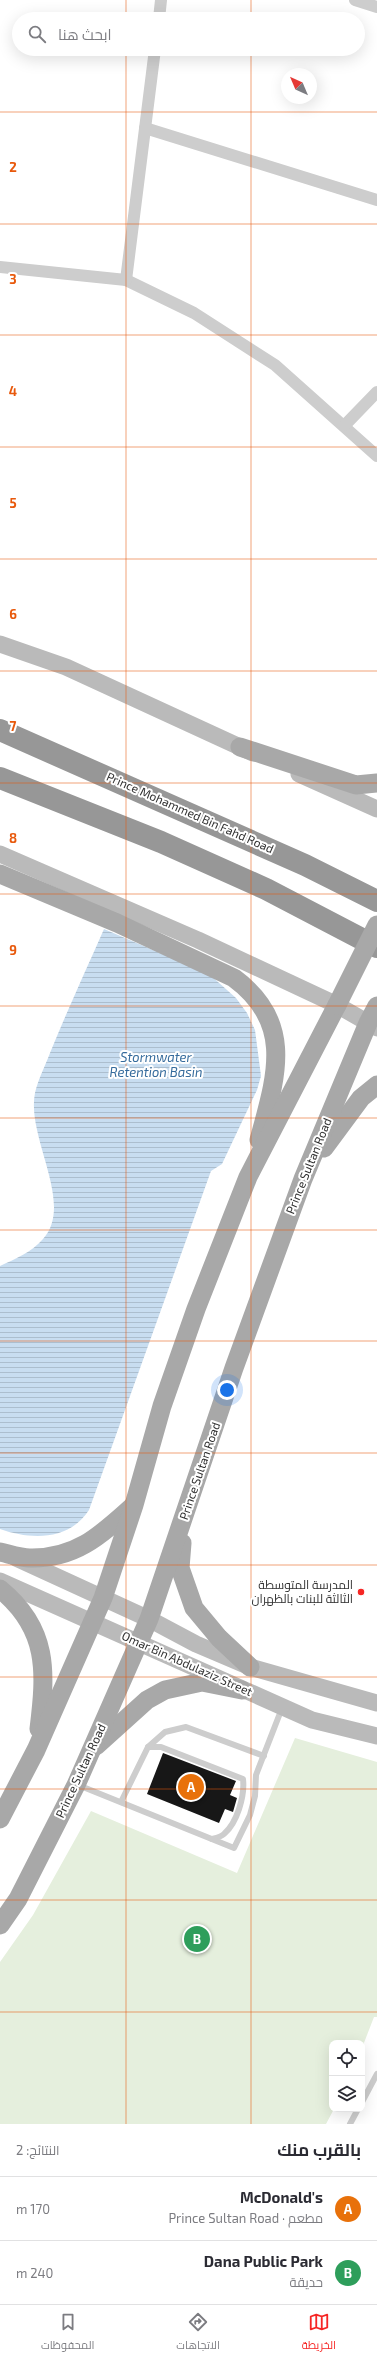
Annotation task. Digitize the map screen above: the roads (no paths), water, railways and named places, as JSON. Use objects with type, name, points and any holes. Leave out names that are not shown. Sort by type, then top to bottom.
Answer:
[{"type":"highway","name":"Prince Mohammed Bin Fahd Road","points":[[0,730],[298,861],[377,901]]},
{"type":"highway","points":[[0,778],[161,842],[266,889],[377,947]]},
{"type":"main road","points":[[240,747],[356,785],[377,783]]},
{"type":"main road","points":[[0,874],[117,923],[234,978],[260,1001],[269,1019],[275,1041],[275,1081],[248,1178]]},
{"type":"main road","points":[[0,1819],[36,1750],[103,1598],[134,1505],[162,1406],[196,1310],[248,1178],[377,925]]},
{"type":"main road","name":"Prince Sultan Road","points":[[0,1925],[18,1899],[76,1785],[149,1619],[234,1368],[303,1179],[372,1026],[377,1006]]},
{"type":"main road","points":[[303,1179],[361,1098],[377,1085]]},
{"type":"main road","points":[[0,1552],[30,1558],[70,1552],[98,1538],[134,1505]]},
{"type":"main road","points":[[184,1517],[180,1568],[194,1608],[219,1638],[250,1667]]},
{"type":"main road","points":[[0,1589],[14,1600],[32,1627],[41,1653],[44,1670],[44,1689],[36,1750]]},
{"type":"main road","points":[[91,1752],[147,1700],[165,1690],[202,1682],[242,1690]]},
{"type":"street","points":[[160,12],[161,0]]},
{"type":"street","points":[[355,0],[377,7]]},
{"type":"street","points":[[126,280],[154,56]]},
{"type":"street","points":[[145,128],[377,200]]},
{"type":"street","points":[[0,267],[126,280],[194,313],[274,366],[344,425],[377,456]]},
{"type":"street","points":[[344,425],[377,392]]},
{"type":"street","points":[[0,637],[377,809]]},
{"type":"street","points":[[0,644],[66,667]]},
{"type":"street","points":[[0,854],[198,940],[337,1004],[372,1026]]},
{"type":"street","points":[[0,1552],[149,1619],[196,1644],[250,1667],[377,1703]]},
{"type":"street","name":"Omar Bin Abdulaziz Street","points":[[0,1582],[312,1720],[377,1736]]},
{"type":"lane","points":[[76,1785],[234,1848],[250,1815],[256,1796],[256,1775],[283,1706]]},
{"type":"lane","points":[[121,1802],[148,1747],[166,1732],[186,1727],[264,1756]]},
{"type":"lane","points":[[148,1747],[161,1747],[243,1779],[245,1792],[239,1810],[224,1834],[212,1839]]},
{"type":"lane","points":[[365,2096],[377,2074]]},
{"type":"lane","points":[[350,2124],[356,2112]]},
{"type":"water","name":"Stormwater Retention Basin","points":[[104,929],[209,974],[236,998],[247,1013],[255,1030],[261,1076],[257,1090],[222,1164],[211,1171],[89,1510],[81,1520],[71,1528],[60,1533],[37,1536],[24,1535],[0,1529],[0,1266],[23,1255],[39,1244],[51,1224],[54,1208],[52,1189],[37,1129],[34,1110],[35,1093],[56,1037]]},
{"type":"place","name":"المدرسة المتوسطة الثالثة للبنات بالظهران","points":[[361,1592]]},
{"type":"place","name":"McDonald's","points":[[191,1787]]},
{"type":"place","name":"Dana Public Park","points":[[197,1939]]}]
